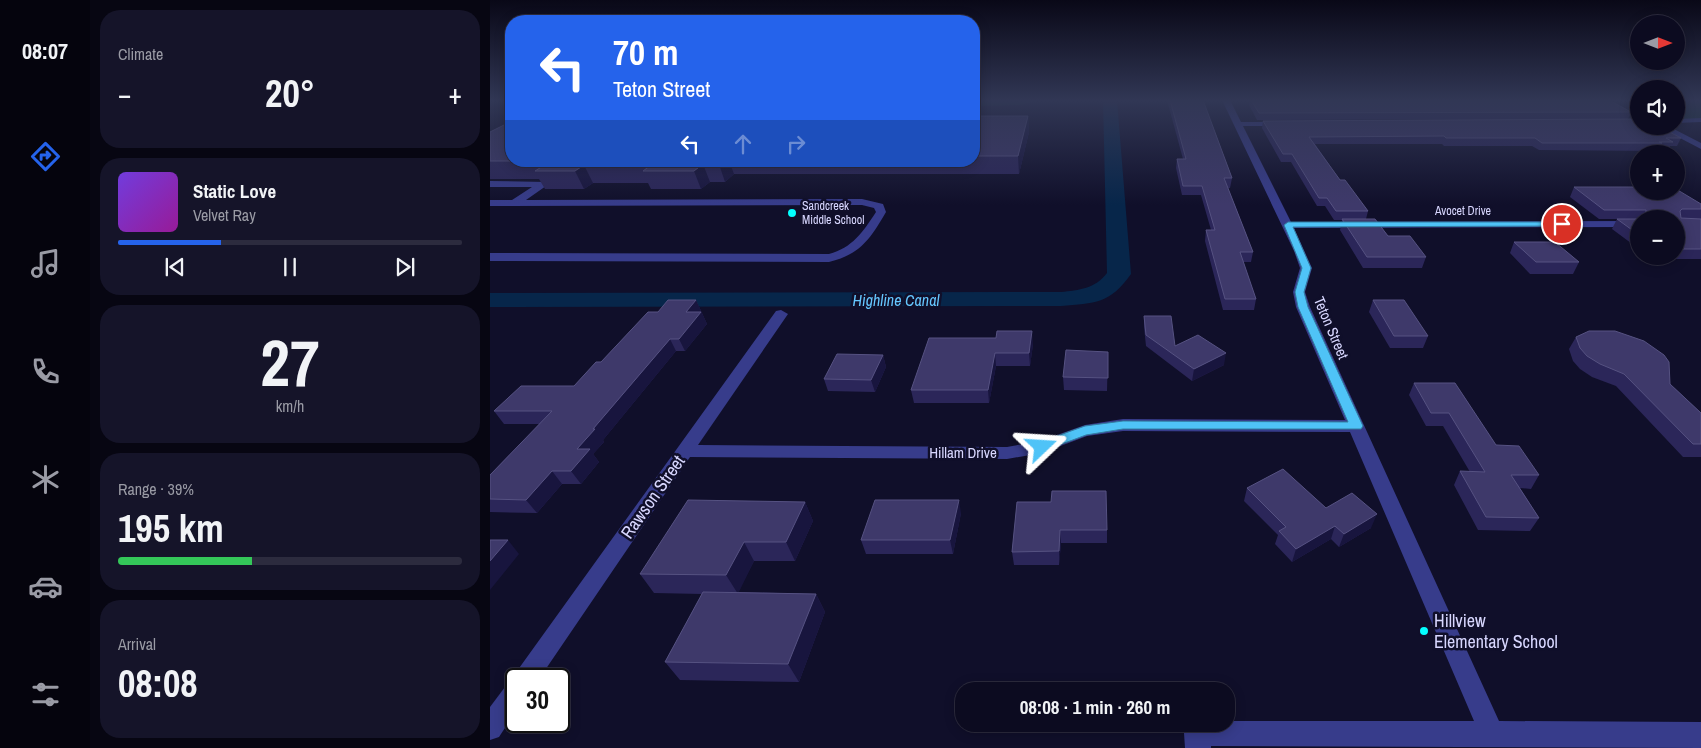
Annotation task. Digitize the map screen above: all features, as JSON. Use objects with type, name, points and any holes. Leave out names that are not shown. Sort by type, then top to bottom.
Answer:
[{"type":"street","name":"Teton Street","points":[[1243,135],[1288,225],[1306,268],[1299,292],[1303,307],[1492,734]]},
{"type":"street","points":[[1679,135],[1701,146]]},
{"type":"street","points":[[490,184],[543,184],[514,203]]},
{"type":"street","points":[[490,203],[862,202],[879,206],[881,212],[864,240],[855,248],[840,256],[829,258],[490,257]]},
{"type":"street","name":"Avocet Drive","points":[[1288,225],[1630,224]]},
{"type":"street","name":"Rawson Street","points":[[533,668],[781,314]]},
{"type":"street","name":"Hillam Drive","points":[[685,451],[1006,453],[1042,447],[1085,431],[1123,425],[1357,426]]},
{"type":"street","points":[[490,728],[505,707]]},
{"type":"street","points":[[1198,748],[1197,733],[1701,735]]},
{"type":"building","points":[[490,135],[505,135],[505,161],[490,161]]},
{"type":"building","points":[[980,135],[1023,135],[1018,156],[980,156]]},
{"type":"building","points":[[1179,135],[1216,135],[1232,178],[1224,178],[1253,252],[1240,252],[1256,299],[1225,299],[1206,230],[1215,230],[1202,186],[1183,186],[1177,159],[1186,159]]},
{"type":"building","points":[[1271,135],[1675,135],[1681,138],[1666,138],[1673,142],[1659,142],[1662,143],[1542,143],[1535,138],[1446,138],[1444,136],[1309,137],[1340,180],[1345,180],[1368,211],[1336,211],[1327,198],[1319,198],[1292,154],[1283,154]]},
{"type":"building","points":[[541,167],[581,167],[575,171],[535,171]]},
{"type":"building","points":[[648,167],[699,167],[694,171],[643,171]]},
{"type":"building","points":[[1574,187],[1630,187],[1630,200],[1685,200],[1685,194],[1701,204],[1701,209],[1604,210]]},
{"type":"building","points":[[1685,218],[1701,219],[1701,249],[1685,249]]},
{"type":"building","points":[[1342,219],[1375,219],[1388,236],[1410,236],[1426,257],[1367,257]]},
{"type":"building","points":[[1617,219],[1630,219],[1630,228]]},
{"type":"building","points":[[1514,242],[1555,242],[1579,262],[1536,262]]},
{"type":"building","points":[[668,300],[696,300],[686,312],[701,312],[679,339],[670,339],[593,429],[595,429],[577,449],[590,449],[571,471],[552,471],[526,500],[490,499],[490,475],[552,411],[494,411],[521,386],[574,386],[596,362],[601,362],[648,312],[658,312]]},
{"type":"building","points":[[1373,300],[1404,300],[1428,336],[1394,336]]},
{"type":"building","points":[[1144,316],[1171,316],[1175,346],[1198,335],[1226,353],[1194,369],[1146,335]]},
{"type":"building","points":[[997,331],[1032,331],[1029,353],[995,353],[988,390],[911,390],[929,338],[996,338]]},
{"type":"building","points":[[1589,331],[1615,331],[1644,341],[1664,355],[1669,362],[1670,384],[1701,413],[1701,444],[1693,444],[1624,374],[1600,364],[1587,356],[1580,348],[1576,337]]},
{"type":"building","points":[[1066,350],[1108,352],[1108,378],[1063,377]]},
{"type":"building","points":[[837,354],[883,355],[871,380],[824,379]]},
{"type":"building","points":[[1414,383],[1455,383],[1496,445],[1519,446],[1539,475],[1511,475],[1539,518],[1486,517],[1460,471],[1485,472],[1449,413],[1431,413]]},
{"type":"building","points":[[1283,469],[1326,508],[1352,493],[1377,514],[1344,534],[1335,526],[1296,549],[1279,531],[1286,527],[1247,488]]},
{"type":"building","points":[[1052,491],[1106,491],[1107,530],[1060,530],[1059,551],[1012,552],[1017,502],[1051,502]]},
{"type":"building","points":[[688,500],[805,502],[786,542],[744,542],[726,575],[640,574]]},
{"type":"building","points":[[875,500],[959,500],[950,540],[861,540]]},
{"type":"building","points":[[490,540],[508,540],[490,561]]},
{"type":"building","points":[[703,592],[816,594],[788,664],[665,662]]},
{"type":"waterway","name":"Highline Canal","points":[[490,300],[1061,299],[1089,296],[1109,287],[1119,274],[1112,135]]},
{"type":"place","name":"Sandcreek Middle School","points":[[792,213]]},
{"type":"place","name":"Hillview Elementary School","points":[[1424,631]]},
{"type":"route","points":[[1042,447],[1085,431],[1123,425],[1357,426],[1303,307],[1299,292],[1306,268],[1288,225],[1562,224]]}]
